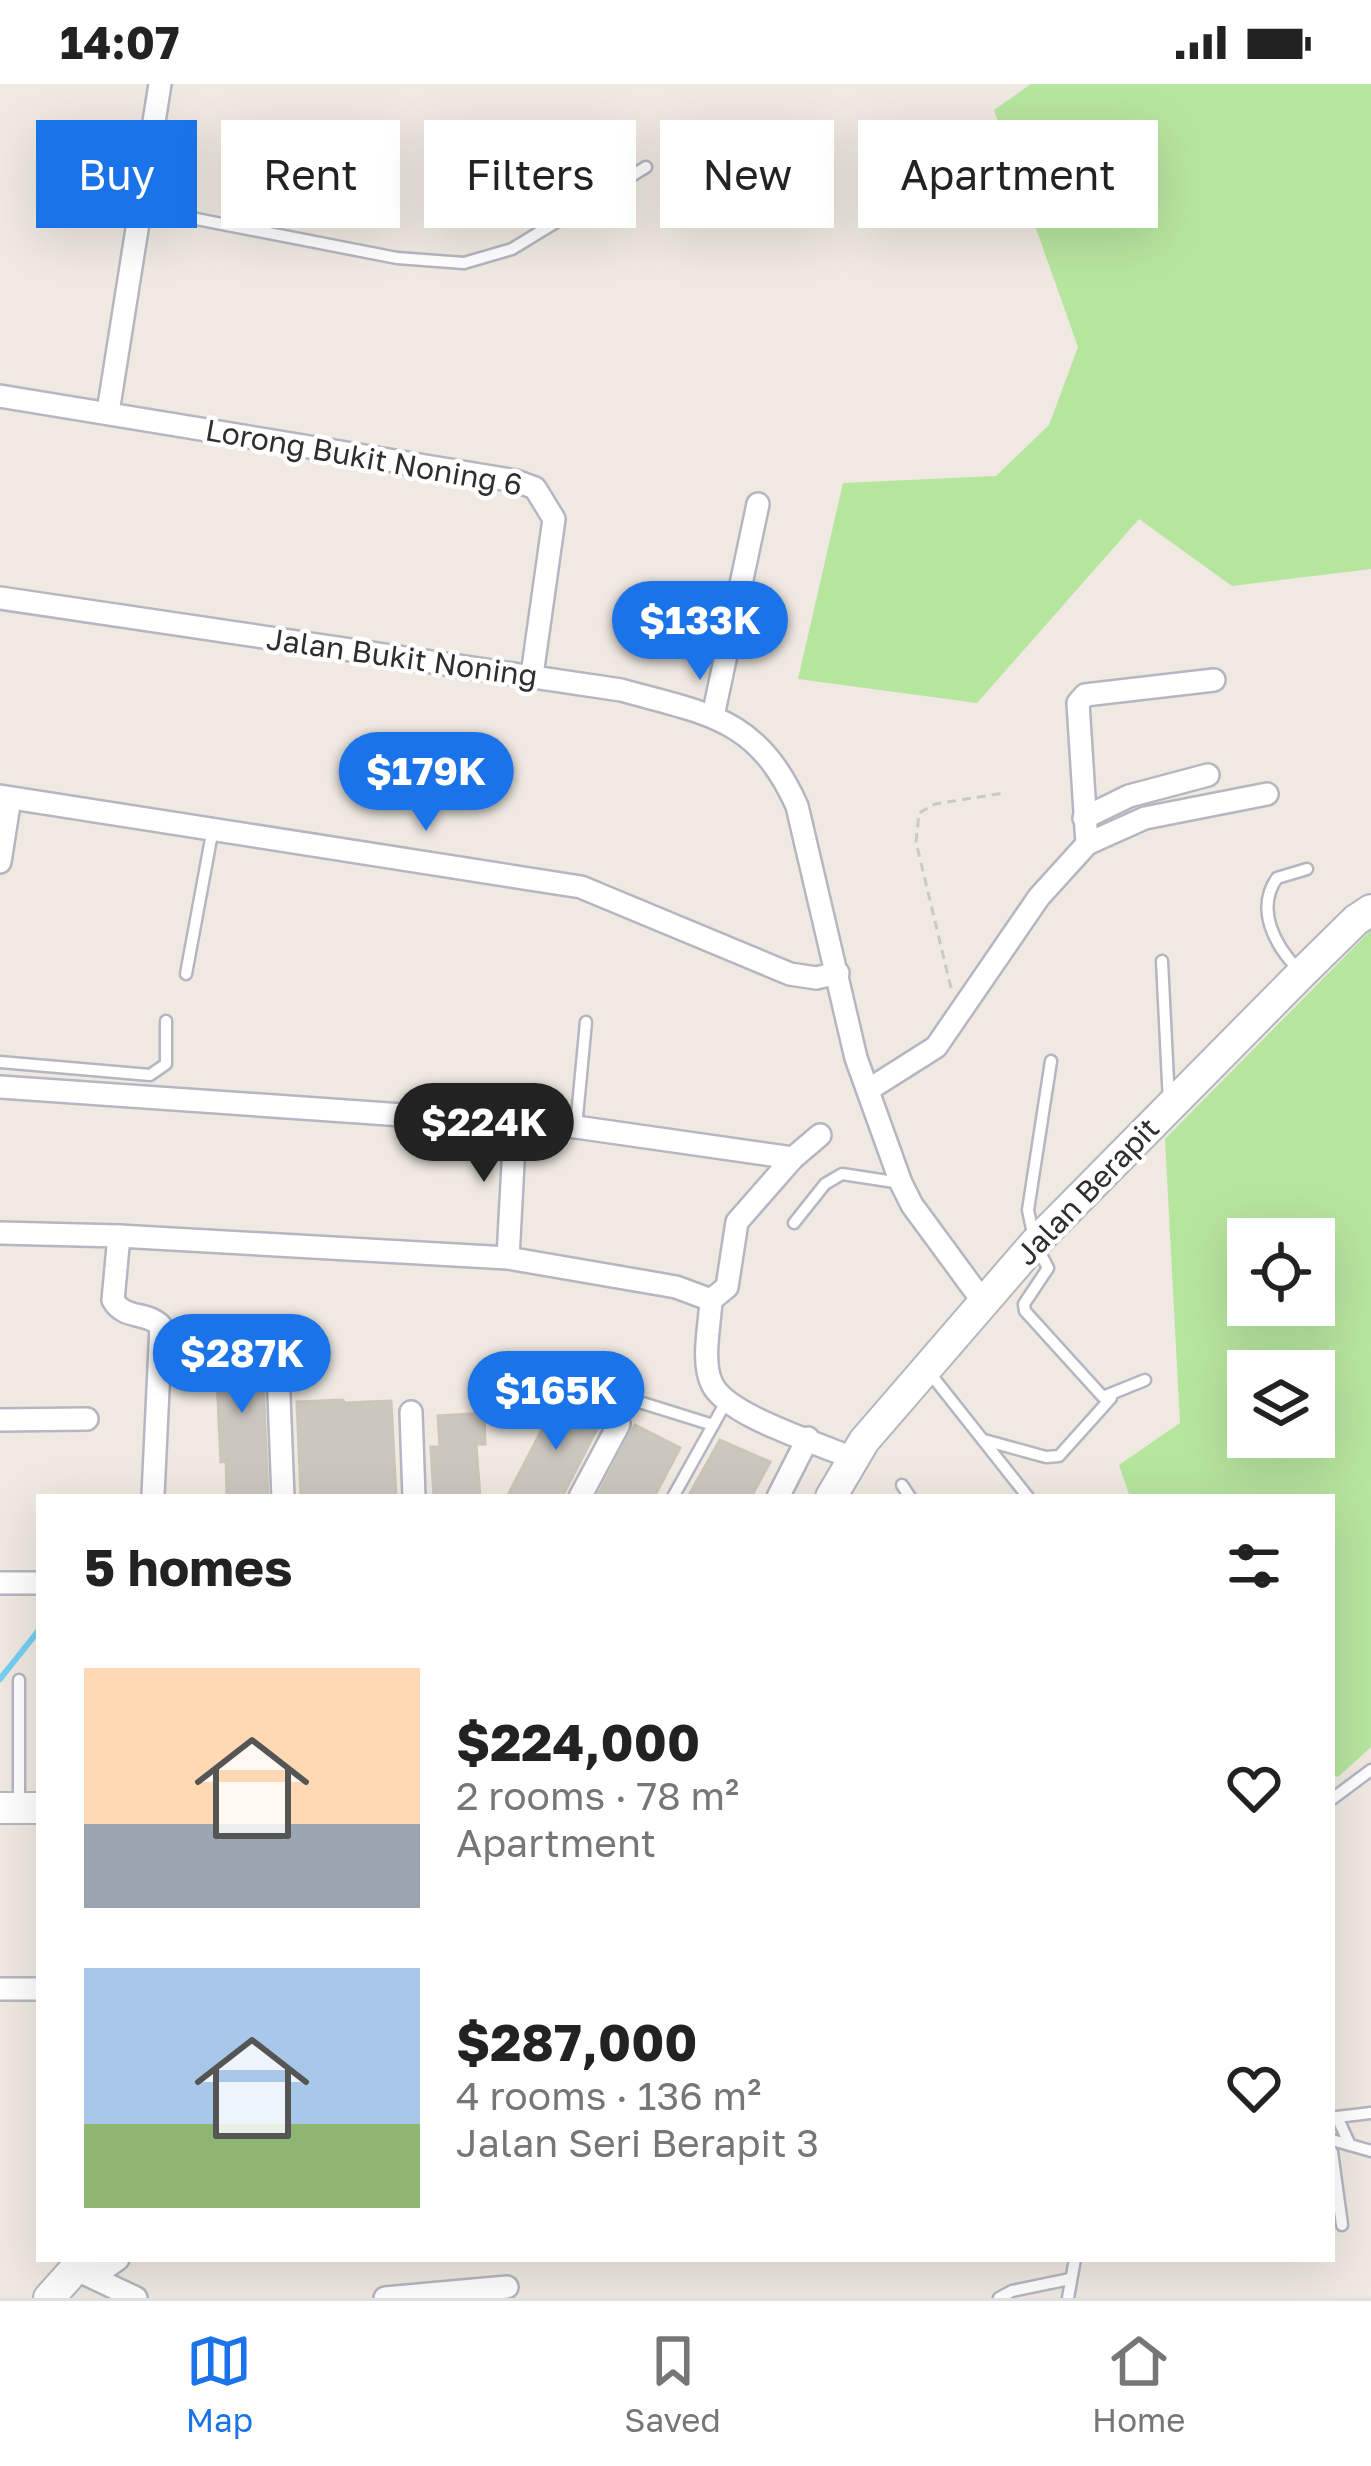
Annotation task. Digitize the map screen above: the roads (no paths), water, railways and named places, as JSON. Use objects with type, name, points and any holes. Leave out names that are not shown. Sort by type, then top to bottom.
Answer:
[{"type":"main road","name":"Jalan Berapit","points":[[833,1494],[852,1458],[1035,1244],[1169,1105],[1371,910]]},
{"type":"main road","points":[[49,2298],[84,2268]]},
{"type":"street","points":[[154,120],[160,84]]},
{"type":"street","points":[[108,412],[137,228]]},
{"type":"street","name":"Lorong Bukit Noning 6","points":[[0,396],[536,488],[554,519],[532,675]]},
{"type":"street","points":[[713,716],[758,504]]},
{"type":"street","name":"Jalan Bukit Noning","points":[[0,598],[621,690],[713,716],[754,741],[781,770],[797,806],[856,1058],[901,1183],[984,1304]]},
{"type":"street","points":[[1087,844],[1077,712],[1084,695],[1214,680]]},
{"type":"street","points":[[1084,818],[1130,796],[1208,775]]},
{"type":"street","points":[[868,1090],[936,1047],[1039,896],[1087,844],[1145,818],[1267,794]]},
{"type":"street","points":[[0,862],[5,797],[581,887],[790,974],[816,978],[838,973]]},
{"type":"street","points":[[0,1087],[87,1080],[576,1126],[793,1158]]},
{"type":"street","points":[[508,1258],[514,1144],[521,1122]]},
{"type":"street","points":[[820,1135],[736,1222],[727,1287],[711,1300],[708,1368],[712,1387],[736,1409],[852,1458]]},
{"type":"street","points":[[0,1233],[508,1258],[676,1287],[711,1300]]},
{"type":"street","points":[[119,1236],[112,1300],[124,1312],[161,1326],[153,1494]]},
{"type":"street","points":[[283,1494],[278,1370],[291,1354]]},
{"type":"street","points":[[410,1412],[414,1494]]},
{"type":"street","points":[[0,1420],[87,1419]]},
{"type":"street","points":[[582,1494],[620,1424]]},
{"type":"street","points":[[780,1494],[808,1438]]},
{"type":"street","points":[[0,1583],[36,1582]]},
{"type":"street","points":[[0,1989],[36,1989]]},
{"type":"street","points":[[84,2268],[136,2298]]},
{"type":"street","points":[[385,2298],[506,2287]]},
{"type":"lane","points":[[197,219],[398,258],[464,263],[512,250],[646,167]]},
{"type":"lane","points":[[186,974],[213,828]]},
{"type":"lane","points":[[1302,973],[1284,955],[1268,921],[1266,904],[1277,878],[1307,869]]},
{"type":"lane","points":[[1162,961],[1169,1105]]},
{"type":"lane","points":[[0,1062],[87,1080],[150,1075],[166,1064],[166,1021]]},
{"type":"lane","points":[[576,1126],[586,1022]]},
{"type":"lane","points":[[1051,1061],[1028,1210],[1035,1244],[1048,1268],[1024,1304],[1025,1311],[1103,1397],[1111,1397]]},
{"type":"lane","points":[[794,1223],[825,1184],[842,1174],[901,1183]]},
{"type":"lane","points":[[505,1360],[713,1426]]},
{"type":"lane","points":[[927,1369],[1026,1494]]},
{"type":"lane","points":[[980,1439],[1046,1457],[1059,1456],[1111,1397],[1145,1380]]},
{"type":"lane","points":[[675,1494],[727,1400]]},
{"type":"lane","points":[[19,1680],[20,1808]]},
{"type":"lane","points":[[1335,1797],[1371,1770]]},
{"type":"lane","points":[[1350,2145],[1335,2111],[1371,2113]]},
{"type":"lane","points":[[1335,2141],[1371,2151]]},
{"type":"lane","points":[[1335,2174],[1342,2225]]},
{"type":"lane","points":[[1068,2298],[1074,2262]]},
{"type":"lane","points":[[999,2298],[1012,2290],[1070,2279]]},
{"type":"waterway","points":[[0,1679],[36,1634]]}]
